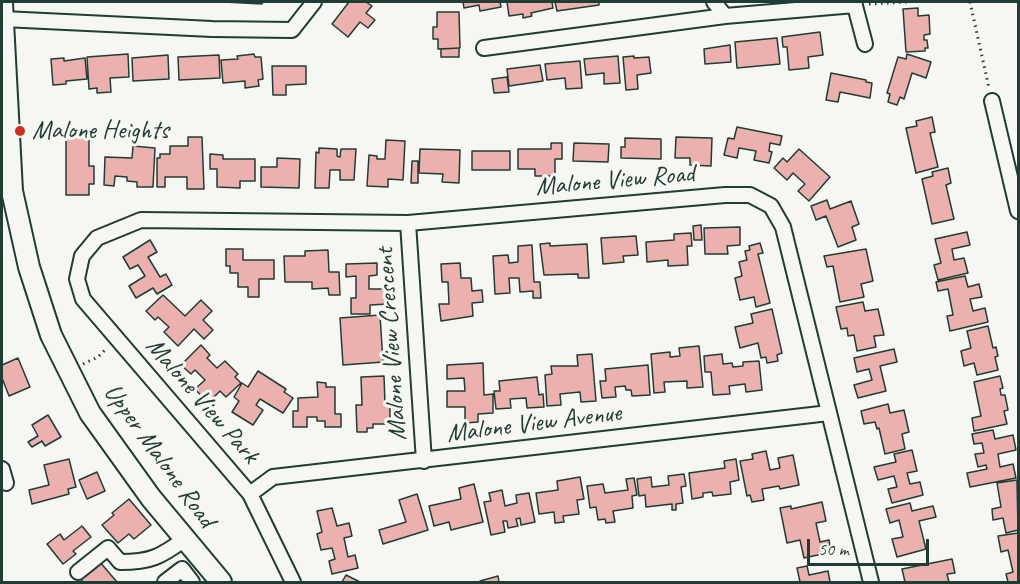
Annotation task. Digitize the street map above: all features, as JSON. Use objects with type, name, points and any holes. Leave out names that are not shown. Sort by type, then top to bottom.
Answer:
[{"type":"main road","name":"Upper Malone Road","points":[[2,11],[12,191],[29,267],[51,335],[90,413],[151,498],[221,582]]},
{"type":"street","points":[[2,11],[212,29],[292,30],[314,2]]},
{"type":"street","points":[[714,2],[725,16]]},
{"type":"street","points":[[484,48],[725,16],[855,3],[866,44]]},
{"type":"street","points":[[992,101],[1018,211]]},
{"type":"street","name":"Malone View Road","points":[[82,256],[98,238],[141,220],[408,223],[725,195],[750,195],[771,206],[783,227],[871,582]]},
{"type":"street","name":"Malone View Crescent","points":[[408,223],[424,461]]},
{"type":"street","name":"Malone View Park","points":[[82,256],[77,279],[83,299],[250,494],[293,582]]},
{"type":"street","name":"Malone View Avenue","points":[[250,494],[273,477],[829,413]]},
{"type":"street","points":[[2,469],[6,483]]},
{"type":"street","points":[[78,572],[108,548],[120,562],[144,562],[165,553],[185,538]]},
{"type":"street","name":"Upper Malone Road","points":[[165,582],[182,569],[192,582]]},
{"type":"path","points":[[855,3],[907,2]]},
{"type":"path","points":[[970,2],[992,101]]},
{"type":"building","points":[[224,2],[263,2],[262,4]]},
{"type":"building","points":[[349,2],[366,2],[372,6],[366,13],[375,20],[368,28],[360,22],[348,37],[332,24]]},
{"type":"building","points":[[463,2],[500,2],[501,7],[480,11],[479,5],[464,8]]},
{"type":"building","points":[[507,2],[552,2],[553,8],[531,13],[532,16],[523,18],[523,14],[509,16]]},
{"type":"building","points":[[555,2],[599,2],[599,5],[557,11]]},
{"type":"building","points":[[918,8],[918,16],[929,15],[930,34],[924,35],[928,48],[925,48],[925,51],[906,52],[903,9]]},
{"type":"building","points":[[437,12],[459,12],[460,48],[438,49],[438,39],[433,39],[433,27],[437,27]]},
{"type":"building","points":[[820,32],[823,55],[808,57],[809,68],[789,70],[787,47],[783,47],[782,37]]},
{"type":"building","points":[[777,38],[780,64],[737,68],[735,42]]},
{"type":"building","points":[[730,45],[731,62],[705,64],[704,49]]},
{"type":"building","points":[[459,48],[459,57],[441,57],[441,49]]},
{"type":"building","points":[[128,54],[129,77],[110,78],[111,92],[97,93],[97,88],[89,89],[87,57]]},
{"type":"building","points":[[254,54],[255,57],[261,57],[263,79],[258,80],[259,86],[245,88],[245,81],[223,83],[221,60],[238,59],[237,56]]},
{"type":"building","points":[[907,54],[931,62],[926,78],[912,73],[904,99],[900,97],[897,105],[888,102],[890,94],[887,93],[898,57],[906,59]]},
{"type":"building","points":[[168,55],[169,79],[133,81],[132,58]]},
{"type":"building","points":[[219,55],[220,78],[179,80],[178,57]]},
{"type":"building","points":[[618,56],[620,83],[604,84],[604,73],[586,75],[584,59]]},
{"type":"building","points":[[634,56],[634,58],[649,57],[651,73],[637,75],[638,89],[626,90],[623,57]]},
{"type":"building","points":[[64,58],[64,61],[85,58],[87,79],[53,85],[51,59]]},
{"type":"building","points":[[580,61],[582,88],[566,89],[565,78],[547,80],[545,64]]},
{"type":"building","points":[[540,65],[543,81],[509,86],[507,69]]},
{"type":"building","points":[[272,66],[306,66],[306,84],[286,85],[286,95],[273,95]]},
{"type":"building","points":[[831,73],[872,83],[870,98],[840,92],[838,102],[826,100]]},
{"type":"building","points":[[507,77],[509,92],[494,93],[492,79]]},
{"type":"building","points":[[932,117],[935,132],[930,133],[938,167],[916,173],[906,128],[917,126],[916,121]]},
{"type":"building","points":[[737,127],[782,136],[780,145],[770,143],[769,151],[772,152],[769,163],[754,160],[756,151],[739,148],[737,158],[724,155],[728,138],[734,139]]},
{"type":"building","points":[[66,136],[89,136],[89,166],[94,166],[94,184],[89,184],[89,195],[66,195]]},
{"type":"building","points":[[188,137],[202,137],[204,189],[187,189],[187,177],[165,177],[165,187],[157,187],[157,158],[160,158],[160,154],[170,154],[170,146],[188,146]]},
{"type":"building","points":[[676,137],[712,138],[711,166],[690,165],[690,158],[675,158]]},
{"type":"building","points":[[625,138],[661,139],[661,159],[621,158],[621,147],[625,147]]},
{"type":"building","points":[[386,140],[405,141],[403,180],[388,179],[388,187],[367,186],[369,155],[377,156],[377,159],[385,159]]},
{"type":"building","points":[[551,143],[562,143],[562,159],[555,159],[555,176],[535,176],[535,169],[518,169],[518,149],[551,149]]},
{"type":"building","points":[[574,143],[609,144],[608,162],[573,161]]},
{"type":"building","points":[[133,146],[155,148],[153,187],[137,187],[137,182],[127,181],[127,177],[115,176],[114,186],[104,185],[105,157],[132,158]]},
{"type":"building","points":[[319,148],[337,149],[337,156],[340,157],[341,149],[356,149],[354,180],[340,180],[340,170],[330,170],[329,188],[315,188],[316,152],[319,153]]},
{"type":"building","points":[[420,149],[460,150],[459,183],[442,182],[443,174],[419,173]]},
{"type":"building","points":[[799,149],[830,177],[809,201],[798,191],[805,184],[793,173],[787,180],[774,168],[783,158],[787,162]]},
{"type":"building","points":[[472,151],[510,151],[510,170],[472,170]]},
{"type":"building","points":[[210,154],[223,155],[223,159],[255,159],[255,181],[240,181],[240,188],[217,187],[217,169],[210,169]]},
{"type":"building","points":[[277,158],[300,159],[299,188],[261,187],[261,167],[277,167]]},
{"type":"building","points":[[412,161],[418,161],[418,183],[411,183]]},
{"type":"building","points":[[948,168],[951,183],[946,185],[954,219],[932,224],[922,179],[933,176],[932,172]]},
{"type":"building","points":[[827,200],[830,209],[851,201],[859,224],[852,227],[856,240],[838,247],[826,216],[816,220],[811,206]]},
{"type":"building","points":[[701,225],[702,240],[694,240],[693,226]]},
{"type":"building","points":[[740,227],[740,245],[727,246],[728,254],[705,254],[704,228]]},
{"type":"building","points":[[967,232],[970,245],[952,249],[954,260],[964,258],[968,273],[938,280],[934,265],[941,263],[935,239]]},
{"type":"building","points":[[691,233],[692,246],[687,246],[688,265],[668,266],[668,260],[647,262],[646,242],[674,240],[674,234]]},
{"type":"building","points":[[636,236],[638,255],[623,256],[624,262],[603,264],[601,238]]},
{"type":"building","points":[[150,240],[157,252],[148,257],[160,277],[166,274],[172,285],[157,294],[153,288],[136,298],[129,286],[145,276],[138,265],[130,269],[123,257]]},
{"type":"building","points":[[550,243],[550,246],[587,244],[589,278],[578,278],[578,274],[544,275],[540,244]]},
{"type":"building","points":[[760,243],[763,253],[758,254],[770,303],[756,307],[754,297],[740,300],[735,278],[742,276],[739,262],[747,260],[745,251],[750,250],[749,246]]},
{"type":"building","points":[[532,245],[534,282],[540,282],[541,298],[533,298],[533,291],[520,292],[519,278],[509,278],[510,293],[495,294],[493,256],[508,255],[509,263],[518,262],[518,246]]},
{"type":"building","points":[[226,249],[243,249],[243,260],[274,260],[274,279],[259,279],[259,297],[248,297],[248,287],[238,287],[238,273],[230,273],[230,266],[226,266]]},
{"type":"building","points":[[866,249],[873,281],[861,284],[864,297],[840,302],[833,266],[827,267],[824,256]]},
{"type":"building","points":[[328,250],[329,272],[339,272],[340,295],[329,295],[328,288],[312,289],[312,282],[285,282],[284,256],[305,256],[305,251]]},
{"type":"building","points":[[377,263],[377,275],[369,276],[369,289],[387,289],[388,304],[370,305],[370,314],[351,314],[351,298],[356,298],[356,276],[346,277],[346,264]]},
{"type":"building","points":[[460,263],[461,278],[471,278],[472,291],[482,290],[483,302],[472,303],[473,316],[441,321],[439,304],[449,304],[448,282],[442,282],[441,264]]},
{"type":"building","points":[[965,276],[968,287],[979,284],[982,297],[970,299],[973,311],[985,308],[988,322],[950,331],[947,316],[953,315],[948,289],[938,291],[936,282]]},
{"type":"building","points":[[163,295],[185,316],[201,300],[212,311],[203,320],[213,330],[204,339],[194,329],[178,346],[164,332],[169,327],[158,317],[155,320],[146,311]]},
{"type":"building","points":[[863,302],[865,311],[878,309],[884,335],[874,336],[876,347],[857,351],[854,335],[848,336],[847,328],[841,329],[836,307]]},
{"type":"building","points":[[772,309],[782,353],[777,355],[778,361],[767,363],[766,357],[761,358],[758,343],[740,348],[735,327],[753,323],[751,314]]},
{"type":"building","points":[[380,315],[383,362],[343,365],[340,318]]},
{"type":"building","points":[[988,326],[993,348],[996,347],[998,356],[995,357],[998,370],[977,375],[974,363],[964,366],[961,351],[971,348],[967,331]]},
{"type":"building","points":[[201,345],[210,355],[207,358],[217,368],[225,361],[238,374],[235,377],[241,383],[226,397],[220,391],[208,403],[195,389],[205,380],[195,370],[191,374],[181,365]]},
{"type":"building","points":[[699,346],[703,387],[687,388],[687,381],[664,382],[665,392],[654,393],[651,354],[670,352],[670,357],[680,356],[679,348]]},
{"type":"building","points":[[894,349],[897,362],[880,366],[886,391],[858,398],[854,385],[872,380],[869,369],[857,372],[854,358]]},
{"type":"building","points":[[592,354],[596,401],[581,402],[580,392],[560,394],[561,405],[547,406],[545,375],[552,374],[551,366],[578,366],[577,355]]},
{"type":"building","points":[[722,354],[723,364],[732,363],[733,367],[743,366],[743,362],[759,361],[762,390],[746,392],[745,384],[729,386],[730,394],[713,395],[711,372],[705,372],[704,356]]},
{"type":"building","points":[[18,358],[30,387],[9,396],[2,378],[2,365]]},
{"type":"building","points":[[483,363],[484,395],[493,394],[493,413],[478,414],[478,422],[465,423],[465,407],[447,407],[447,391],[465,391],[464,378],[447,379],[447,365]]},
{"type":"building","points":[[648,365],[650,395],[632,396],[631,390],[626,390],[625,386],[615,387],[616,397],[602,398],[600,381],[606,381],[605,369]]},
{"type":"building","points":[[258,371],[286,389],[284,392],[293,398],[283,413],[260,399],[256,405],[263,410],[253,425],[232,412],[239,401],[234,397],[242,383],[248,387]]},
{"type":"building","points":[[384,376],[385,404],[390,404],[390,424],[373,424],[373,428],[367,428],[367,432],[357,432],[356,405],[362,405],[361,377]]},
{"type":"building","points":[[1000,376],[1003,388],[1000,389],[1001,395],[1005,395],[1008,410],[1004,411],[1007,424],[974,431],[972,418],[981,416],[974,382]]},
{"type":"building","points":[[537,377],[539,395],[543,394],[544,407],[527,408],[526,398],[510,399],[511,408],[496,409],[494,391],[500,391],[499,381]]},
{"type":"building","points":[[317,382],[326,383],[326,387],[335,387],[335,414],[341,414],[341,427],[325,427],[325,421],[317,421],[317,417],[307,417],[307,427],[293,427],[293,411],[298,411],[298,398],[318,397]]},
{"type":"building","points":[[888,404],[890,413],[904,410],[909,432],[902,434],[905,449],[885,454],[879,428],[877,429],[875,422],[864,424],[861,411]]},
{"type":"building","points":[[48,415],[61,437],[45,446],[42,441],[32,447],[28,442],[38,436],[32,425]]},
{"type":"building","points":[[993,430],[995,439],[1013,435],[1016,450],[998,454],[1000,467],[1013,464],[1016,478],[970,487],[967,473],[987,469],[986,465],[978,467],[975,454],[984,453],[982,443],[974,444],[972,434]]},
{"type":"building","points":[[912,450],[917,471],[907,473],[910,484],[920,482],[923,495],[892,503],[888,489],[897,487],[894,476],[878,480],[874,467],[896,462],[894,454]]},
{"type":"building","points":[[766,451],[770,470],[780,468],[778,458],[793,455],[799,485],[780,489],[779,486],[762,489],[764,500],[752,502],[750,495],[747,496],[740,461],[753,459],[752,454]]},
{"type":"building","points":[[69,459],[76,487],[68,489],[69,494],[32,504],[29,490],[49,485],[44,465]]},
{"type":"building","points":[[736,459],[739,480],[730,482],[731,494],[713,496],[712,492],[703,493],[703,497],[692,499],[689,473],[725,468],[724,461]]},
{"type":"building","points":[[97,472],[105,491],[87,499],[79,480]]},
{"type":"building","points":[[684,474],[686,486],[681,487],[683,503],[676,504],[676,510],[672,510],[672,504],[646,507],[645,495],[639,496],[637,479],[651,477],[652,487],[669,485],[668,476]]},
{"type":"building","points":[[580,477],[584,499],[577,500],[579,514],[563,516],[564,522],[555,523],[554,512],[539,514],[536,493],[558,490],[557,481]]},
{"type":"building","points":[[634,478],[637,495],[632,496],[633,508],[613,511],[615,522],[606,523],[605,519],[598,520],[596,507],[590,508],[587,486],[603,484],[605,493],[628,490],[626,479]]},
{"type":"building","points":[[1017,480],[1018,530],[1006,533],[1003,518],[993,520],[992,509],[1001,507],[997,483]]},
{"type":"building","points":[[474,484],[483,522],[451,530],[449,522],[434,526],[429,506],[461,499],[459,488]]},
{"type":"building","points":[[502,490],[505,506],[517,503],[516,495],[529,493],[535,522],[521,525],[520,518],[516,519],[518,526],[508,528],[507,521],[503,521],[505,532],[491,535],[484,502],[491,501],[489,493]]},
{"type":"building","points":[[417,494],[428,530],[383,544],[379,530],[406,522],[399,500]]},
{"type":"building","points":[[129,499],[151,525],[134,539],[129,534],[118,543],[102,525]]},
{"type":"building","points":[[822,502],[826,521],[816,523],[820,542],[829,540],[831,552],[804,558],[800,540],[787,543],[780,508],[791,506],[791,509]]},
{"type":"building","points":[[910,503],[912,511],[933,506],[936,517],[919,521],[926,549],[897,557],[892,539],[903,537],[899,520],[890,523],[886,509]]},
{"type":"building","points":[[332,508],[337,526],[349,523],[352,536],[344,538],[348,557],[355,555],[358,568],[332,574],[329,561],[335,559],[332,548],[321,550],[317,534],[322,532],[317,511]]},
{"type":"building","points":[[82,526],[91,537],[73,551],[76,554],[63,564],[47,544],[60,534],[64,540]]},
{"type":"building","points":[[1018,533],[1018,582],[1008,582],[1006,574],[1013,572],[1008,550],[1001,552],[998,536]]},
{"type":"building","points":[[952,559],[955,573],[947,574],[949,582],[905,582],[902,569]]},
{"type":"building","points":[[99,561],[117,582],[83,582],[79,577]]},
{"type":"building","points":[[807,566],[809,575],[828,571],[830,582],[800,582],[797,568]]},
{"type":"building","points":[[346,575],[360,582],[342,582]]},
{"type":"building","points":[[498,576],[499,582],[480,582],[480,581]]},
{"type":"place","name":"Malone Heights","points":[[20,131]]}]
